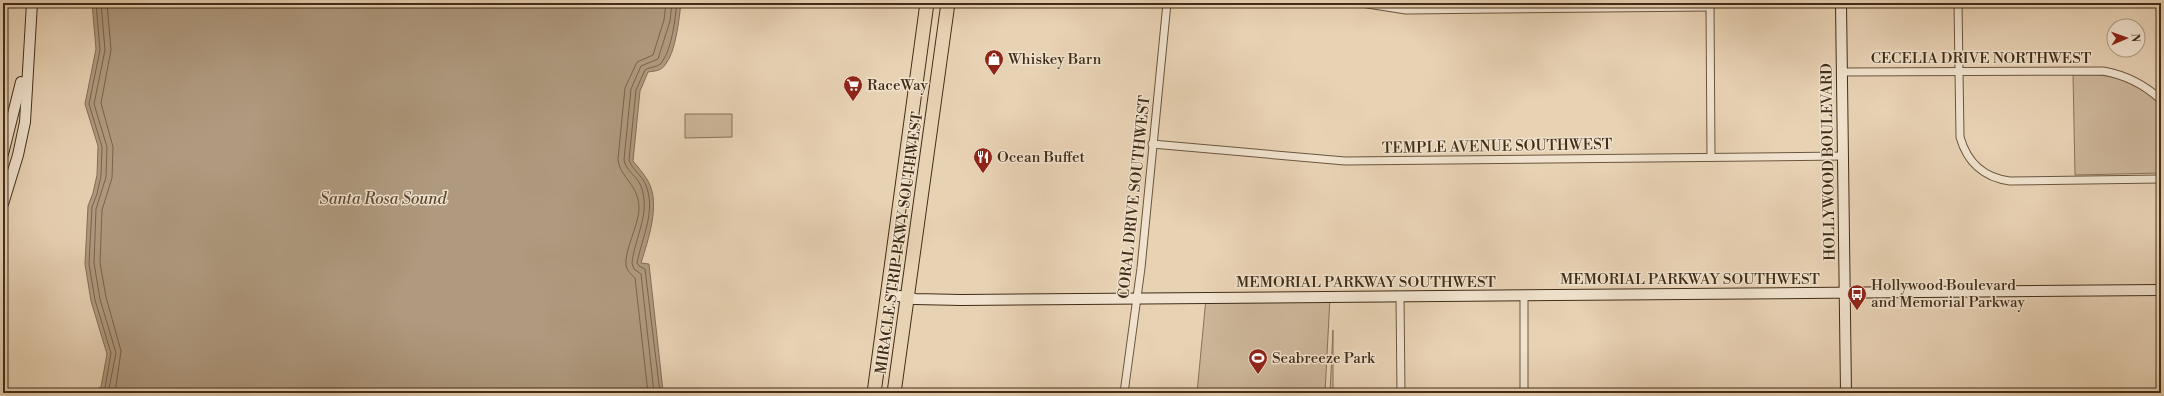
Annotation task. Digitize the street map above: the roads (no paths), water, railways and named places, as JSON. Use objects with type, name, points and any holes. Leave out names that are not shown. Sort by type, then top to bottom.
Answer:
[{"type":"highway","name":"MIRACLE STRIP PKWY SOUTHWEST","points":[[874,393],[927,3]]},
{"type":"highway","name":"MIRACLE STRIP PKWY SOUTHWEST","points":[[894,393],[948,3]]},
{"type":"street","points":[[3,204],[16,162],[25,122],[32,3]]},
{"type":"street","name":"CORAL DRIVE SOUTHWEST","points":[[1124,393],[1137,298],[1167,3]]},
{"type":"street","points":[[1361,3],[1394,9],[1416,7],[1710,5],[1711,157]]},
{"type":"street","name":"HOLLYWOOD BOULEVARD","points":[[1841,3],[1846,393]]},
{"type":"street","points":[[1958,3],[1960,137],[1962,145],[1972,162],[1987,175],[2010,181],[2161,179]]},
{"type":"street","points":[[3,154],[28,55]]},
{"type":"street","name":"CECELIA DRIVE NORTHWEST","points":[[1842,72],[2103,71],[2128,77],[2142,84],[2161,100]]},
{"type":"street","name":"TEMPLE AVENUE SOUTHWEST","points":[[1152,144],[1345,161],[1843,156]]},
{"type":"street","name":"MEMORIAL PARKWAY SOUTHWEST","points":[[888,294],[907,297],[961,300],[2161,290]]},
{"type":"street","points":[[1524,295],[1524,393]]},
{"type":"street","points":[[1400,296],[1401,393]]},
{"type":"water","name":"Santa Rosa Sound","points":[[92,3],[681,3],[676,35],[669,59],[662,68],[648,72],[640,91],[633,161],[648,181],[652,190],[652,222],[641,263],[649,264],[663,391],[675,390],[676,393],[92,393],[94,390],[101,387],[107,354],[91,301],[85,264],[88,206],[97,175],[98,146],[85,104],[96,49]]},
{"type":"place","name":"Whiskey Barn","points":[[994,76]]},
{"type":"place","name":"RaceWay","points":[[853,102]]},
{"type":"place","name":"Ocean Buffet","points":[[983,174]]},
{"type":"place","name":"Hollywood Boulevard and Memorial Parkway","points":[[1857,311]]},
{"type":"place","name":"Seabreeze Park","points":[[1258,375]]}]
